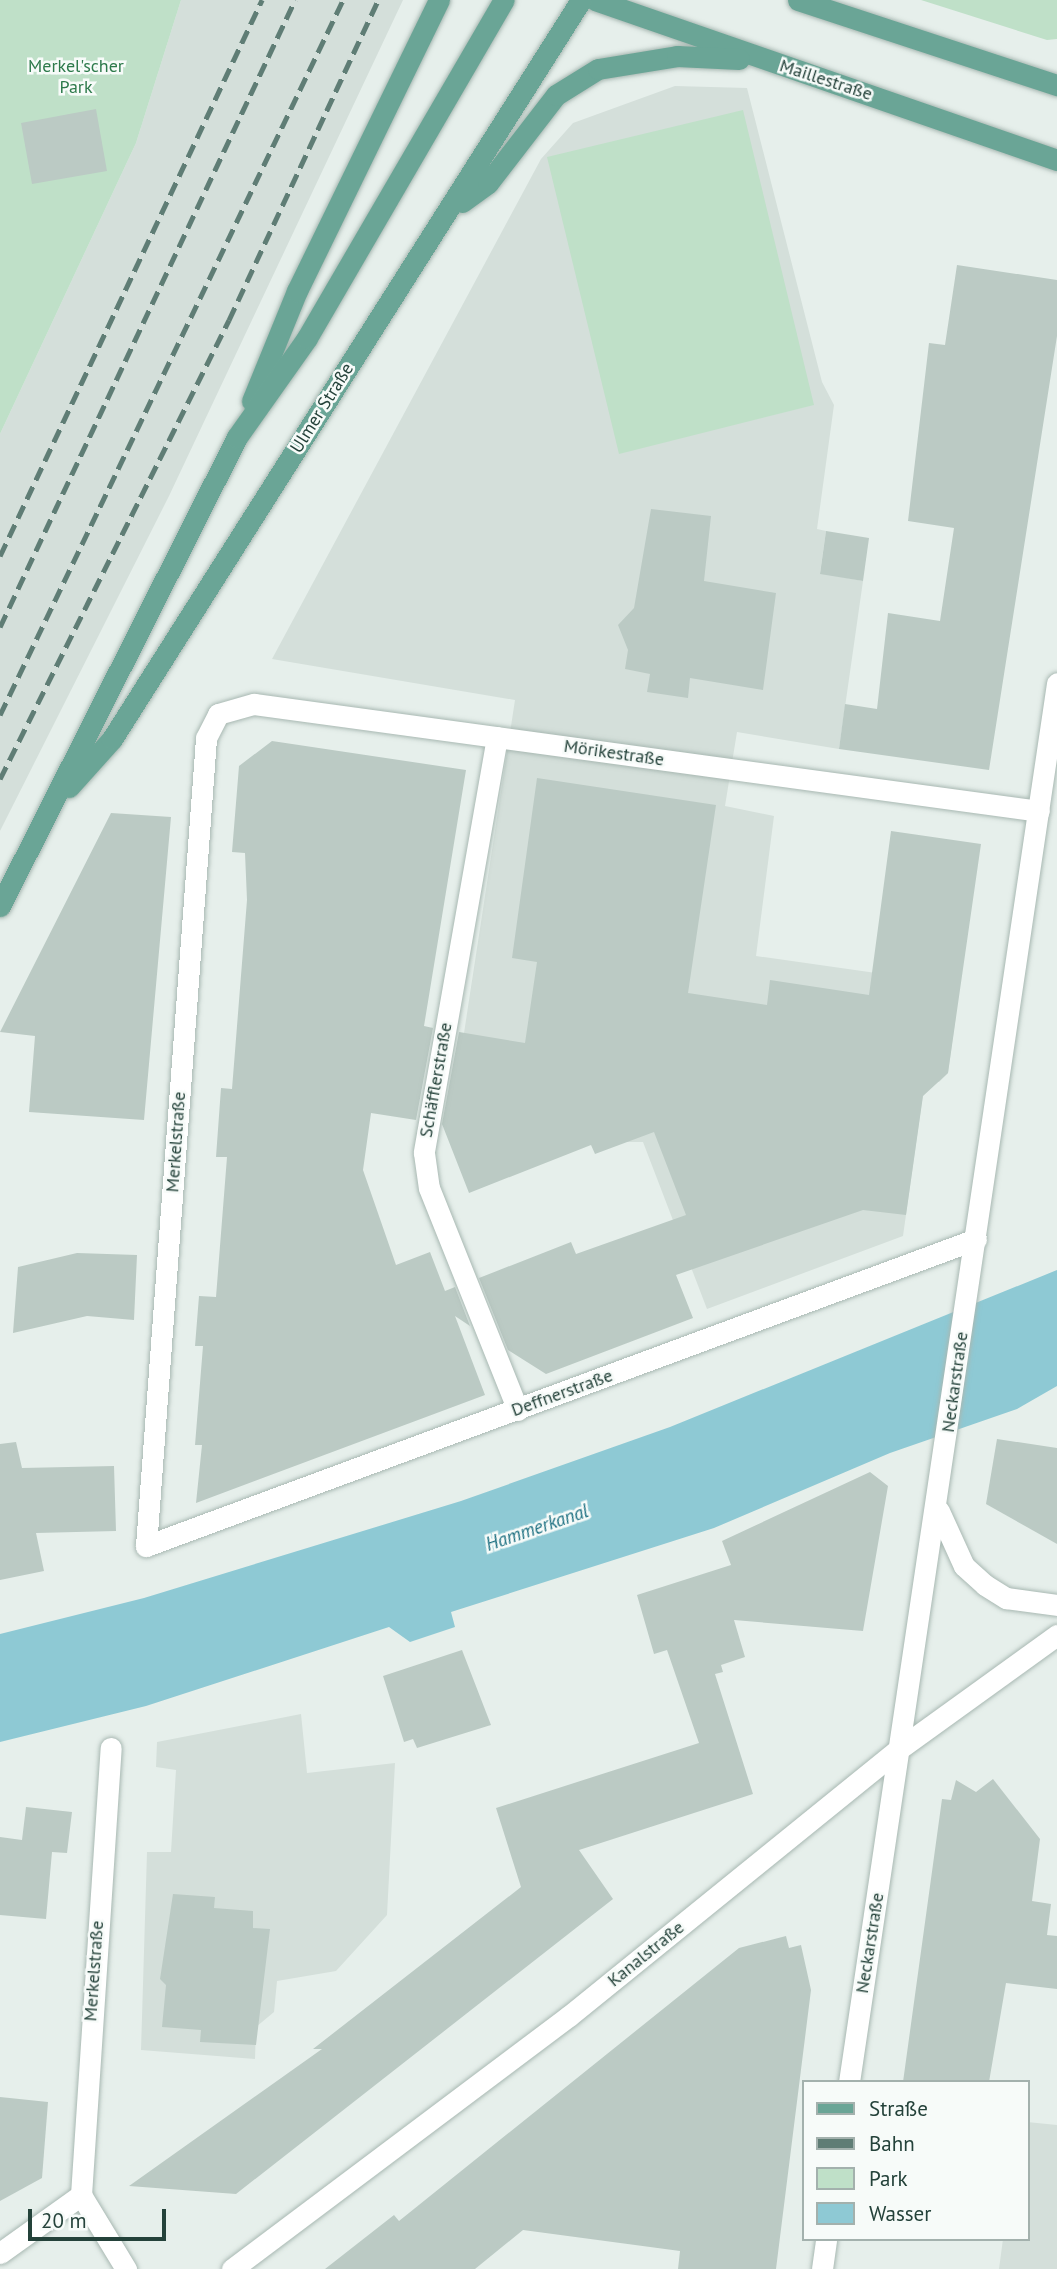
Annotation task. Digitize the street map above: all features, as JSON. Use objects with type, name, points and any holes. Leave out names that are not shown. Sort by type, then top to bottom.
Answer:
[{"type":"main road","points":[[237,437],[297,291],[439,0]]},
{"type":"main road","name":"Ulmer Straße","points":[[0,906],[237,437],[307,338],[504,0]]},
{"type":"main road","name":"Ulmer Straße","points":[[51,806],[112,739],[454,207],[581,0]]},
{"type":"main road","name":"Maillestraße","points":[[595,0],[1057,160]]},
{"type":"main road","points":[[798,0],[1057,85]]},
{"type":"main road","points":[[454,207],[488,183],[556,95],[598,69],[677,56],[769,62]]},
{"type":"street","name":"Neckarstraße","points":[[849,2080],[903,1746],[1057,683]]},
{"type":"street","name":"Mörikestraße","points":[[206,738],[218,714],[241,704],[1039,811]]},
{"type":"street","name":"Schäfflerstraße","points":[[497,737],[424,1153],[429,1188],[517,1410]]},
{"type":"street","name":"Merkelstraße","points":[[146,1546],[206,738]]},
{"type":"street","name":"Deffnerstraße","points":[[146,1546],[517,1410],[974,1248]]},
{"type":"street","points":[[937,1506],[947,1537],[985,1585],[1006,1598],[1057,1605]]},
{"type":"street","name":"Kanalstraße","points":[[232,2269],[569,2016],[903,1746],[1057,1635]]},
{"type":"street","name":"Merkelstraße","points":[[81,2195],[111,1748]]},
{"type":"street","points":[[0,2253],[81,2195],[126,2269]]},
{"type":"street","points":[[822,2269],[826,2241]]},
{"type":"shaded area","points":[[181,0],[403,0],[169,496],[0,831],[0,434],[136,143]]},
{"type":"shaded area","points":[[675,86],[747,88],[822,382],[834,405],[817,529],[826,531],[820,573],[863,581],[839,749],[737,732],[725,806],[774,816],[756,956],[883,974],[956,1015],[948,1073],[939,1082],[925,1080],[903,1236],[707,1309],[643,1142],[626,1142],[464,1033],[515,700],[272,659],[541,159],[573,123]]},
{"type":"shaded area","points":[[301,1714],[307,1773],[395,1763],[387,1915],[336,1971],[277,1981],[274,2012],[256,2027],[255,2059],[141,2050],[147,1852],[171,1852],[176,1770],[156,1767],[157,1742]]},
{"type":"shaded area","points":[[1029,2122],[1057,2125],[1057,2269],[999,2269],[1003,2241],[1029,2241]]},
{"type":"green space","name":"Merkel'scher Park","points":[[0,0],[181,0],[136,143],[0,434]]},
{"type":"green space","points":[[921,0],[1057,0],[1057,39],[1047,40]]},
{"type":"green space","points":[[743,110],[814,405],[619,454],[547,157]]},
{"type":"water","name":"Hammerkanal","points":[[1057,1270],[1057,1386],[1017,1409],[890,1453],[714,1528],[451,1612],[455,1627],[410,1642],[389,1627],[146,1706],[0,1742],[0,1634],[144,1598],[461,1501],[670,1427]]},
{"type":"building","points":[[96,109],[107,171],[32,184],[21,123]]},
{"type":"building","points":[[957,265],[1057,280],[1057,336],[989,770],[839,749],[845,704],[877,709],[888,613],[940,621],[954,528],[908,521],[929,343],[945,345]]},
{"type":"building","points":[[651,509],[711,516],[704,581],[776,593],[763,690],[690,678],[688,698],[647,692],[650,674],[625,669],[628,650],[618,625],[634,608]]},
{"type":"building","points":[[826,531],[869,538],[863,581],[820,574]]},
{"type":"building","points":[[272,741],[466,770],[424,1026],[433,1028],[416,1120],[371,1113],[363,1170],[396,1265],[430,1252],[445,1291],[455,1287],[470,1326],[455,1316],[485,1395],[196,1503],[202,1445],[195,1445],[203,1346],[195,1346],[199,1296],[216,1297],[227,1157],[216,1157],[221,1088],[232,1089],[247,900],[245,853],[232,852],[239,766]]},
{"type":"building","points":[[537,778],[716,805],[688,993],[767,1005],[770,980],[869,995],[891,831],[981,844],[948,1073],[923,1096],[906,1215],[863,1210],[676,1275],[693,1318],[546,1374],[508,1350],[479,1278],[571,1242],[576,1254],[686,1215],[654,1132],[595,1154],[591,1145],[469,1193],[442,1124],[459,1032],[525,1043],[537,962],[512,958]]},
{"type":"building","points":[[111,813],[171,817],[144,1120],[29,1112],[35,1036],[0,1032]]},
{"type":"building","points":[[77,1253],[137,1255],[134,1320],[87,1316],[13,1333],[18,1267]]},
{"type":"building","points":[[997,1439],[1057,1448],[1057,1544],[986,1504]]},
{"type":"building","points":[[16,1442],[22,1468],[114,1466],[116,1531],[36,1533],[44,1571],[0,1580],[0,1444]]},
{"type":"building","points":[[870,1472],[888,1486],[863,1631],[734,1620],[745,1657],[721,1665],[723,1672],[715,1674],[753,1794],[579,1850],[613,1899],[236,2194],[129,2186],[322,2049],[313,2049],[521,1887],[496,1808],[699,1743],[667,1650],[654,1654],[637,1595],[731,1565],[722,1541]]},
{"type":"building","points":[[462,1650],[491,1725],[417,1748],[413,1739],[404,1742],[383,1676]]},
{"type":"building","points":[[993,1779],[1040,1839],[1032,1901],[1051,1904],[1047,1935],[1057,1936],[1057,1989],[1006,1983],[989,2080],[903,2080],[942,1799],[951,1800],[956,1780],[976,1792]]},
{"type":"building","points":[[26,1807],[72,1812],[67,1853],[52,1852],[46,1919],[0,1915],[0,1837],[22,1840]]},
{"type":"building","points":[[173,1894],[215,1897],[214,1908],[253,1911],[253,1928],[270,1929],[256,2045],[200,2042],[201,2030],[162,2027],[166,1985],[160,1979]]},
{"type":"building","points":[[786,1936],[789,1948],[801,1945],[811,1990],[776,2269],[678,2269],[680,2251],[523,2230],[475,2269],[325,2269],[394,2215],[399,2221],[739,1948]]},
{"type":"building","points":[[0,2097],[48,2102],[42,2178],[0,2201]]},
{"type":"railway","points":[[0,556],[262,0]]},
{"type":"railway","points":[[0,627],[295,0]]},
{"type":"railway","points":[[0,715],[343,0]]},
{"type":"railway","points":[[0,779],[229,320],[378,0]]}]
